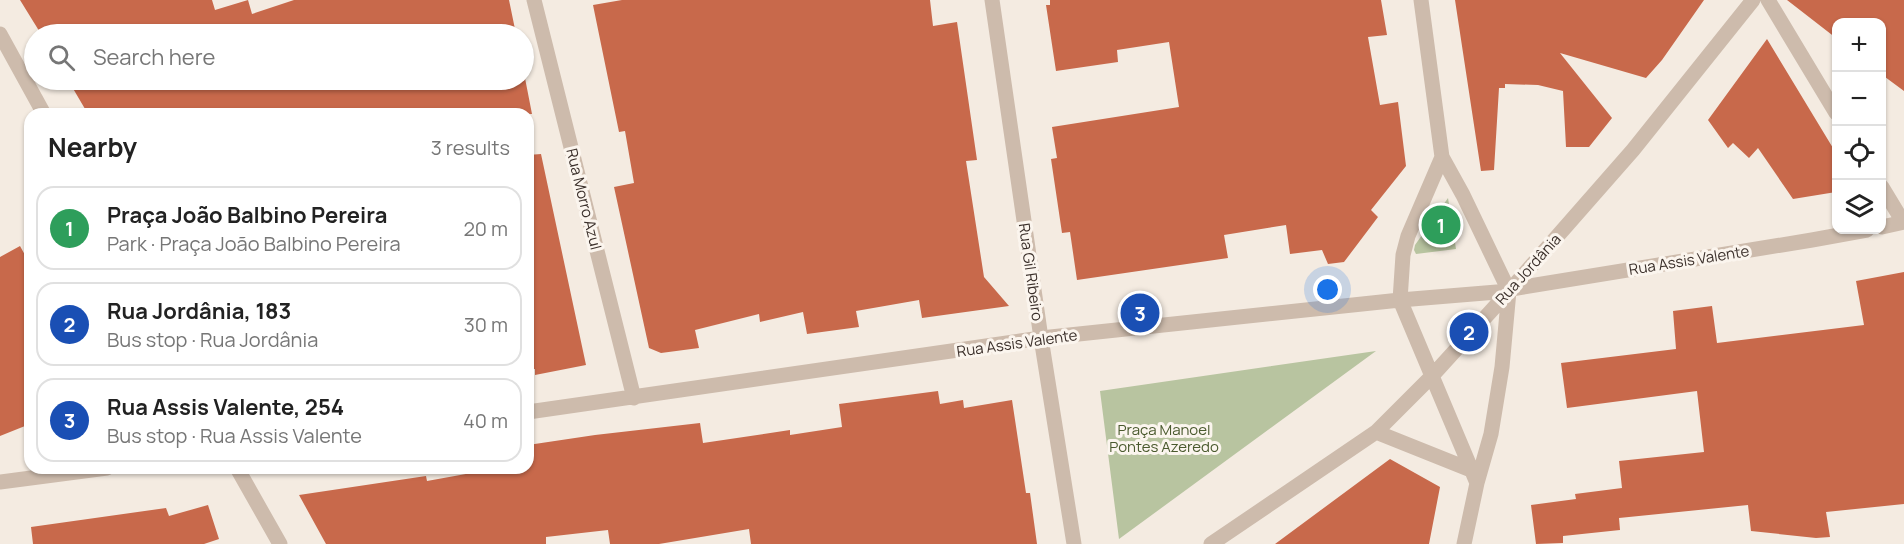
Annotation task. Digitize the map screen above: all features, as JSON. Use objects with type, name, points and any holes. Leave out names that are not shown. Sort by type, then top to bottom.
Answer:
[{"type":"street","name":"Rua Morro Azul","points":[[534,0],[634,398]]},
{"type":"street","name":"Rua Gil Ribeiro","points":[[992,0],[1041,338],[1074,544]]},
{"type":"street","points":[[1421,0],[1442,157],[1510,290],[1502,367],[1491,434],[1474,477],[1464,544]]},
{"type":"street","name":"Rua Jordânia","points":[[1211,544],[1376,432],[1432,376],[1633,150],[1753,0]]},
{"type":"street","points":[[1768,0],[1832,106]]},
{"type":"street","points":[[0,34],[24,78]]},
{"type":"street","points":[[31,90],[41,108]]},
{"type":"street","points":[[1442,157],[1403,255],[1400,300],[1474,477]]},
{"type":"street","points":[[1886,195],[1904,222],[1886,226]]},
{"type":"street","name":"Rua Assis Valente","points":[[534,411],[1041,338],[1510,290],[1845,234]]},
{"type":"street","points":[[1376,432],[1474,477]]},
{"type":"street","points":[[0,482],[61,474]]},
{"type":"street","points":[[240,474],[280,544]]},
{"type":"green space","points":[[1448,198],[1456,249],[1416,254],[1415,245]]},
{"type":"green space","name":"Praça Manoel Pontes Azeredo","points":[[1376,351],[1119,539],[1100,391]]},
{"type":"building","points":[[20,0],[212,0],[215,10],[248,0],[252,14],[294,0],[509,0],[514,24],[35,24]]},
{"type":"building","points":[[622,0],[930,0],[933,26],[957,22],[977,160],[966,161],[984,277],[1009,306],[922,318],[919,300],[856,311],[859,327],[807,334],[803,312],[760,322],[759,314],[695,330],[699,348],[661,353],[649,348],[614,187],[634,183],[625,131],[619,132],[593,5]]},
{"type":"building","points":[[1050,0],[1381,0],[1387,35],[1368,37],[1380,105],[1398,102],[1406,166],[1371,210],[1378,217],[1344,262],[1328,264],[1322,250],[1290,254],[1286,225],[1224,235],[1228,258],[1077,280],[1070,232],[1062,233],[1051,159],[1057,158],[1052,127],[1179,107],[1169,42],[1117,50],[1118,62],[1056,71],[1046,5],[1050,5]]},
{"type":"building","points":[[1455,0],[1704,0],[1662,60],[1646,78],[1560,53],[1612,118],[1589,147],[1566,147],[1563,91],[1538,85],[1505,84],[1505,88],[1499,88],[1494,170],[1481,171]]},
{"type":"building","points":[[1787,0],[1904,0],[1904,91],[1886,78],[1886,18],[1832,18],[1832,35]]},
{"type":"building","points":[[1767,39],[1832,146],[1832,193],[1793,199],[1758,148],[1749,158],[1733,143],[1728,148],[1708,120]]},
{"type":"building","points":[[74,90],[527,90],[531,108],[84,108]]},
{"type":"building","points":[[541,154],[586,365],[535,375],[534,369],[534,155]]},
{"type":"building","points":[[20,246],[24,253],[24,426],[0,436],[0,257]]},
{"type":"building","points":[[1904,272],[1904,504],[1826,512],[1830,537],[1816,538],[1751,531],[1748,505],[1619,518],[1620,530],[1563,536],[1563,543],[1536,544],[1531,505],[1576,499],[1575,494],[1622,488],[1619,461],[1704,452],[1697,391],[1567,408],[1561,363],[1676,349],[1673,311],[1712,306],[1717,343],[1864,325],[1856,281]]},
{"type":"building","points":[[938,391],[940,404],[963,400],[964,408],[1012,400],[1026,493],[1030,493],[1037,544],[751,544],[749,529],[659,544],[610,544],[608,530],[546,537],[546,544],[326,544],[299,495],[426,476],[427,481],[466,474],[534,474],[534,444],[595,435],[700,423],[703,443],[790,430],[790,435],[842,427],[839,404]]},
{"type":"building","points":[[1390,459],[1440,487],[1429,544],[1275,544]]},
{"type":"building","points":[[208,505],[219,539],[204,544],[33,544],[31,527],[166,508],[169,516]]},
{"type":"place","name":"Praça João Balbino Pereira","points":[[1441,225]]},
{"type":"place","name":"Rua Assis Valente, 254","points":[[1140,313]]},
{"type":"place","name":"Rua Jordânia, 183","points":[[1469,332]]}]
